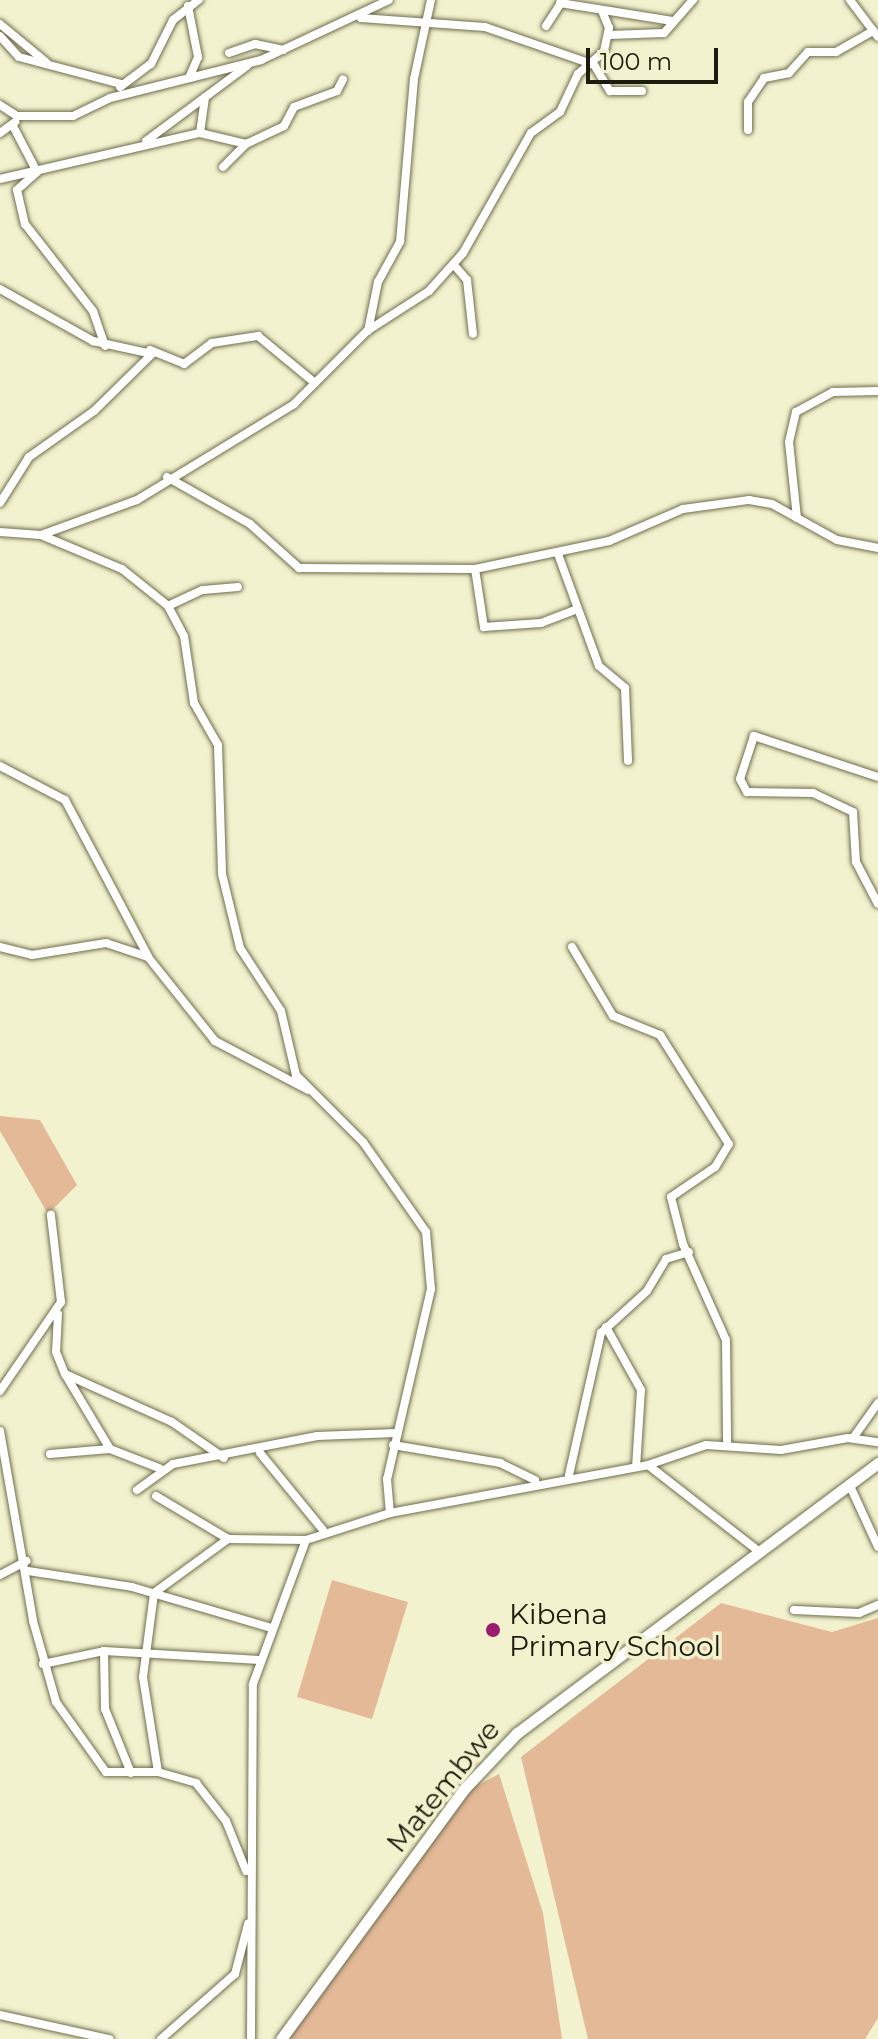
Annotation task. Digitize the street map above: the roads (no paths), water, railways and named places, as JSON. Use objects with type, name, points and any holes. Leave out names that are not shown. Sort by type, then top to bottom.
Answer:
[{"type":"main road","name":"Matembwe","points":[[281,2039],[464,1789],[507,1742],[878,1463]]},
{"type":"street","points":[[118,96],[121,84],[157,57],[188,6],[199,0]]},
{"type":"street","points":[[367,331],[378,282],[400,242],[414,79],[431,0]]},
{"type":"street","points":[[609,35],[664,33],[693,0]]},
{"type":"street","points":[[748,130],[748,102],[764,78],[789,73],[808,52],[831,54],[875,34],[850,0]]},
{"type":"street","points":[[0,105],[17,116],[73,116],[118,96],[249,64],[355,19],[384,1]]},
{"type":"street","points":[[546,26],[561,1],[603,13],[639,11],[673,21]]},
{"type":"street","points":[[188,6],[198,57],[189,78]]},
{"type":"street","points":[[41,535],[137,500],[167,477],[294,404],[367,331],[454,265],[523,158],[531,133],[554,118],[572,82],[593,63],[609,35],[603,13]]},
{"type":"street","points":[[355,19],[485,27],[593,63],[610,91],[642,91]]},
{"type":"street","points":[[0,24],[46,62]]},
{"type":"street","points":[[0,36],[19,57],[121,84]]},
{"type":"street","points":[[229,53],[255,44],[284,51]]},
{"type":"street","points":[[142,144],[249,64]]},
{"type":"street","points":[[223,167],[246,144],[279,130],[294,107],[337,91],[343,79]]},
{"type":"street","points":[[200,133],[205,97]]},
{"type":"street","points":[[0,133],[13,126],[17,116]]},
{"type":"street","points":[[13,126],[37,172]]},
{"type":"street","points":[[0,179],[200,133],[246,144]]},
{"type":"street","points":[[37,172],[17,190],[25,224],[93,311],[105,346]]},
{"type":"street","points":[[454,265],[467,280],[473,334]]},
{"type":"street","points":[[0,289],[105,346],[150,350],[184,364],[212,343],[258,336],[315,383]]},
{"type":"street","points":[[0,503],[29,457],[101,405],[145,365],[150,350]]},
{"type":"street","points":[[797,518],[789,442],[796,412],[833,392],[878,391]]},
{"type":"street","points":[[167,477],[250,524],[295,567],[475,569],[558,554],[715,503],[760,500],[837,540],[878,548]]},
{"type":"street","points":[[0,532],[41,535],[141,580],[168,606],[184,636],[194,703],[218,745],[222,874],[237,937],[281,1011],[292,1068],[363,1142],[429,1242],[431,1289],[393,1445],[386,1490],[390,1513]]},
{"type":"street","points":[[558,554],[601,670],[625,688],[628,761]]},
{"type":"street","points":[[475,569],[484,627],[541,623],[577,609]]},
{"type":"street","points":[[168,606],[238,587]]},
{"type":"street","points":[[878,777],[754,736],[740,779],[747,792],[813,793],[853,812],[856,862],[878,904]]},
{"type":"street","points":[[0,766],[70,806],[148,957],[215,1041],[322,1097]]},
{"type":"street","points":[[0,947],[32,955],[106,943],[148,957]]},
{"type":"street","points":[[572,947],[613,1016],[660,1035],[727,1136],[729,1149],[715,1167],[671,1193],[689,1252],[726,1340],[727,1443]]},
{"type":"street","points":[[51,1215],[61,1302],[55,1338],[65,1374],[110,1449]]},
{"type":"street","points":[[569,1475],[606,1327],[647,1291],[666,1259],[689,1252]]},
{"type":"street","points":[[0,1391],[61,1302]]},
{"type":"street","points":[[606,1327],[641,1390],[636,1467]]},
{"type":"street","points":[[65,1374],[172,1422],[224,1458]]},
{"type":"street","points":[[853,1438],[878,1403]]},
{"type":"street","points":[[0,1431],[43,1664],[56,1702],[89,1755],[106,1772],[158,1772],[196,1783],[214,1801],[247,1875]]},
{"type":"street","points":[[50,1454],[110,1449],[159,1468],[260,1453],[317,1436],[396,1433]]},
{"type":"street","points":[[156,1496],[228,1539],[306,1540],[323,1530],[390,1513],[536,1481],[648,1465],[727,1443],[781,1450],[853,1438],[878,1442]]},
{"type":"street","points":[[393,1445],[500,1463],[536,1481]]},
{"type":"street","points":[[260,1453],[323,1530]]},
{"type":"street","points":[[648,1465],[761,1553]]},
{"type":"street","points":[[137,1490],[159,1468]]},
{"type":"street","points":[[850,1486],[878,1547]]},
{"type":"street","points":[[158,1772],[143,1656],[154,1593],[228,1539]]},
{"type":"street","points":[[251,2039],[256,1975],[247,1875],[252,1692],[271,1628],[306,1540]]},
{"type":"street","points":[[0,1575],[27,1566],[154,1593],[271,1628]]},
{"type":"street","points":[[794,1610],[839,1614],[878,1605]]},
{"type":"street","points":[[43,1664],[104,1651],[143,1656],[260,1660]]},
{"type":"street","points":[[104,1651],[105,1709],[131,1773]]},
{"type":"street","points":[[161,2039],[235,1974],[249,1917]]},
{"type":"street","points":[[0,2015],[109,2039]]},
{"type":"place","name":"Kibena Primary School","points":[[493,1630]]}]
